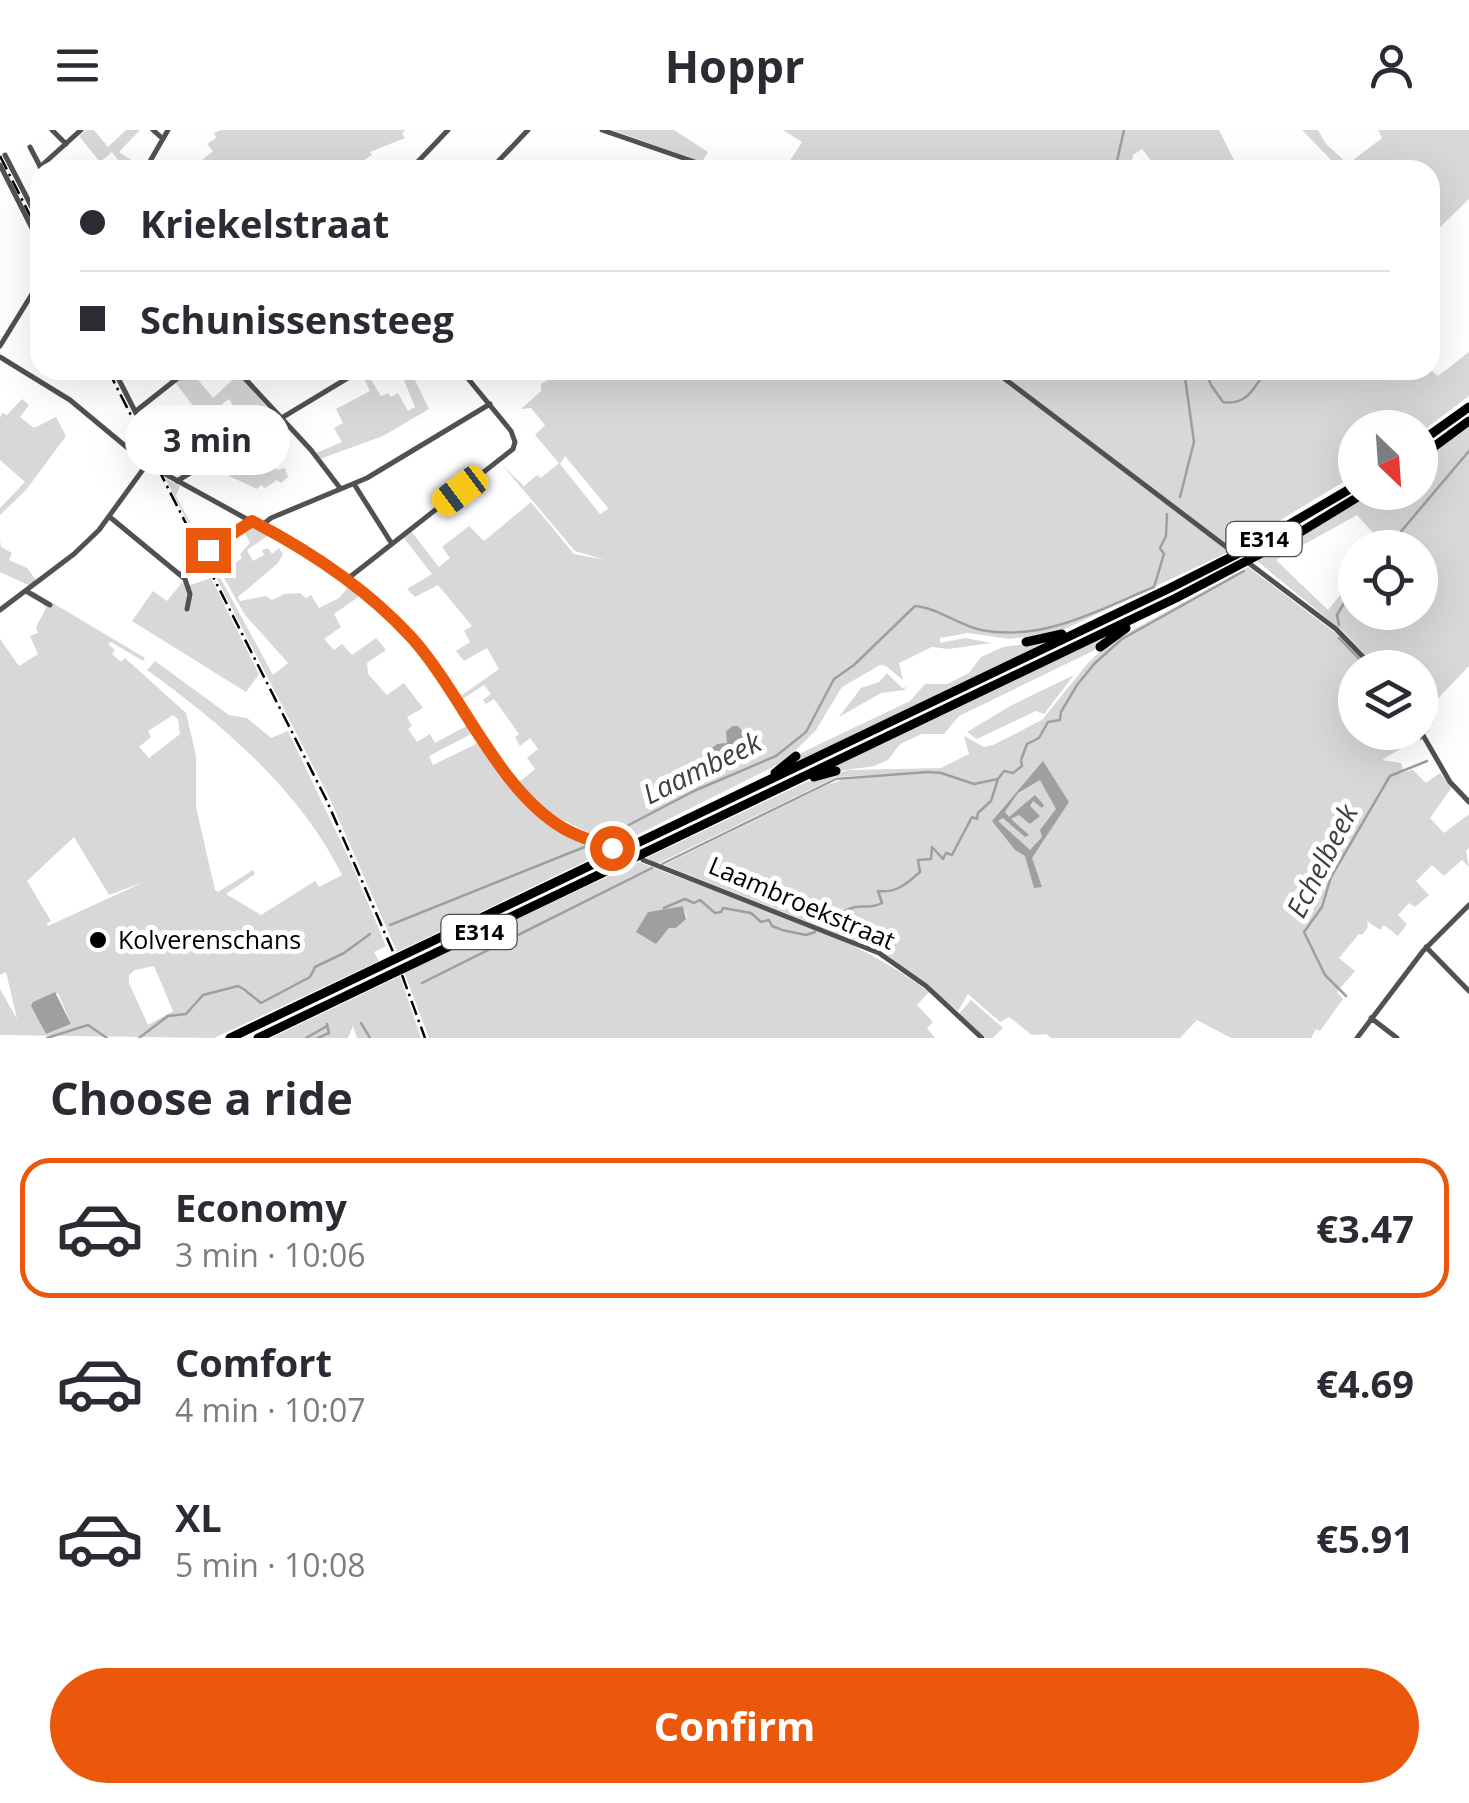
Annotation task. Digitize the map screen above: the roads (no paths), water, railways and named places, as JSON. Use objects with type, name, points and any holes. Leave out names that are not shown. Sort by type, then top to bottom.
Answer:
[{"type":"highway","points":[[1438,429],[1469,407]]},
{"type":"highway","points":[[1438,444],[1469,421]]},
{"type":"highway","name":"E314","points":[[230,1038],[1088,627],[1249,548],[1338,496]]},
{"type":"highway","name":"E314","points":[[258,1038],[1143,614],[1256,557],[1338,509]]},
{"type":"highway","points":[[1100,647],[1143,614]]},
{"type":"highway","points":[[1026,642],[1088,627]]},
{"type":"highway","points":[[767,781],[796,756]]},
{"type":"highway","points":[[778,788],[836,771]]},
{"type":"street","points":[[52,130],[66,144]]},
{"type":"street","points":[[49,160],[81,130]]},
{"type":"street","points":[[153,130],[162,139]]},
{"type":"street","points":[[150,160],[168,130]]},
{"type":"street","points":[[420,160],[448,130]]},
{"type":"street","points":[[500,160],[528,130]]},
{"type":"street","points":[[602,130],[682,160]]},
{"type":"street","points":[[30,147],[37,160]]},
{"type":"street","points":[[5,155],[30,202]]},
{"type":"street","points":[[0,165],[30,224]]},
{"type":"street","points":[[0,346],[30,297]]},
{"type":"street","points":[[0,357],[30,375]]},
{"type":"street","points":[[37,380],[70,400],[147,464],[262,526],[377,604],[424,653],[521,792],[564,829],[612,848]]},
{"type":"street","points":[[119,380],[168,477]]},
{"type":"street","points":[[136,411],[175,380]]},
{"type":"street","points":[[245,380],[341,489]]},
{"type":"street","points":[[176,482],[344,380]]},
{"type":"street","points":[[346,580],[513,449],[514,435],[470,380]]},
{"type":"street","points":[[1007,380],[1336,629],[1356,650]]},
{"type":"street","points":[[262,526],[271,518],[354,484],[490,404]]},
{"type":"street","points":[[1,608],[74,554],[111,518],[147,464]]},
{"type":"street","points":[[354,484],[392,544]]},
{"type":"street","points":[[111,518],[180,575],[190,590],[187,609]]},
{"type":"street","points":[[222,575],[208,550],[252,521]]},
{"type":"street","points":[[180,575],[200,558]]},
{"type":"street","points":[[28,589],[50,605]]},
{"type":"street","points":[[1432,750],[1450,782],[1469,802]]},
{"type":"street","name":"Laambroekstraat","points":[[643,860],[879,953],[926,986],[982,1038]]},
{"type":"street","points":[[1357,1038],[1426,948],[1469,905]]},
{"type":"street","points":[[1426,948],[1469,992]]},
{"type":"street","points":[[1371,1018],[1397,1038]]},
{"type":"waterway","name":"Laambeek","points":[[1117,160],[1124,130]]},
{"type":"waterway","name":"Laambeek","points":[[1180,497],[1194,442],[1185,380]]},
{"type":"waterway","points":[[1209,380],[1223,402],[1244,398],[1259,380]]},
{"type":"waterway","name":"Echelbeek","points":[[1402,530],[1469,451]]},
{"type":"waterway","name":"Laambeek","points":[[600,840],[694,791],[776,756],[806,732],[834,679],[915,606],[981,630],[1026,632],[1070,622],[1154,587],[1164,554],[1160,548],[1166,536],[1167,514]]},
{"type":"waterway","points":[[662,864],[836,779],[928,772],[974,784],[998,779],[1004,771],[1013,773],[1022,766],[1027,744],[1039,738],[1048,722],[1060,720],[1077,685],[1122,639],[1244,571]]},
{"type":"waterway","name":"Echelbeek","points":[[1338,613],[1338,620]]},
{"type":"waterway","name":"Echelbeek","points":[[1339,638],[1351,650]]},
{"type":"waterway","name":"Echelbeek","points":[[1346,996],[1325,975],[1304,932],[1322,907],[1331,877],[1390,776],[1427,761]]},
{"type":"waterway","points":[[821,923],[851,908],[882,903],[878,891],[895,889],[910,881],[920,872],[918,860],[931,859],[932,847],[943,859],[946,853],[952,855],[972,817],[977,819],[991,801],[998,779]]},
{"type":"waterway","name":"Laambeek","points":[[390,925],[592,844]]},
{"type":"waterway","points":[[422,983],[652,868]]},
{"type":"waterway","points":[[664,908],[685,899],[694,903],[700,900],[715,913],[723,908],[751,913],[761,922],[769,920],[780,929]]},
{"type":"waterway","points":[[782,930],[806,935],[815,932]]},
{"type":"waterway","name":"Laambeek","points":[[246,991],[261,1003],[310,977],[315,967],[370,934]]},
{"type":"waterway","name":"Laambeek","points":[[139,1038],[168,1016],[186,1014],[203,995],[238,986],[245,990]]},
{"type":"waterway","points":[[361,1023],[370,1038]]},
{"type":"waterway","points":[[318,1038],[329,1033],[327,1024]]},
{"type":"waterway","name":"Laambeek","points":[[47,1038],[88,1025],[107,1038]]},
{"type":"waterway","points":[[306,1038],[327,1026]]},
{"type":"railway","points":[[0,156],[30,215]]},
{"type":"railway","points":[[113,380],[326,799],[394,954]]},
{"type":"railway","points":[[402,975],[425,1038]]},
{"type":"place","name":"Kolverenschans","points":[[98,940]]}]
